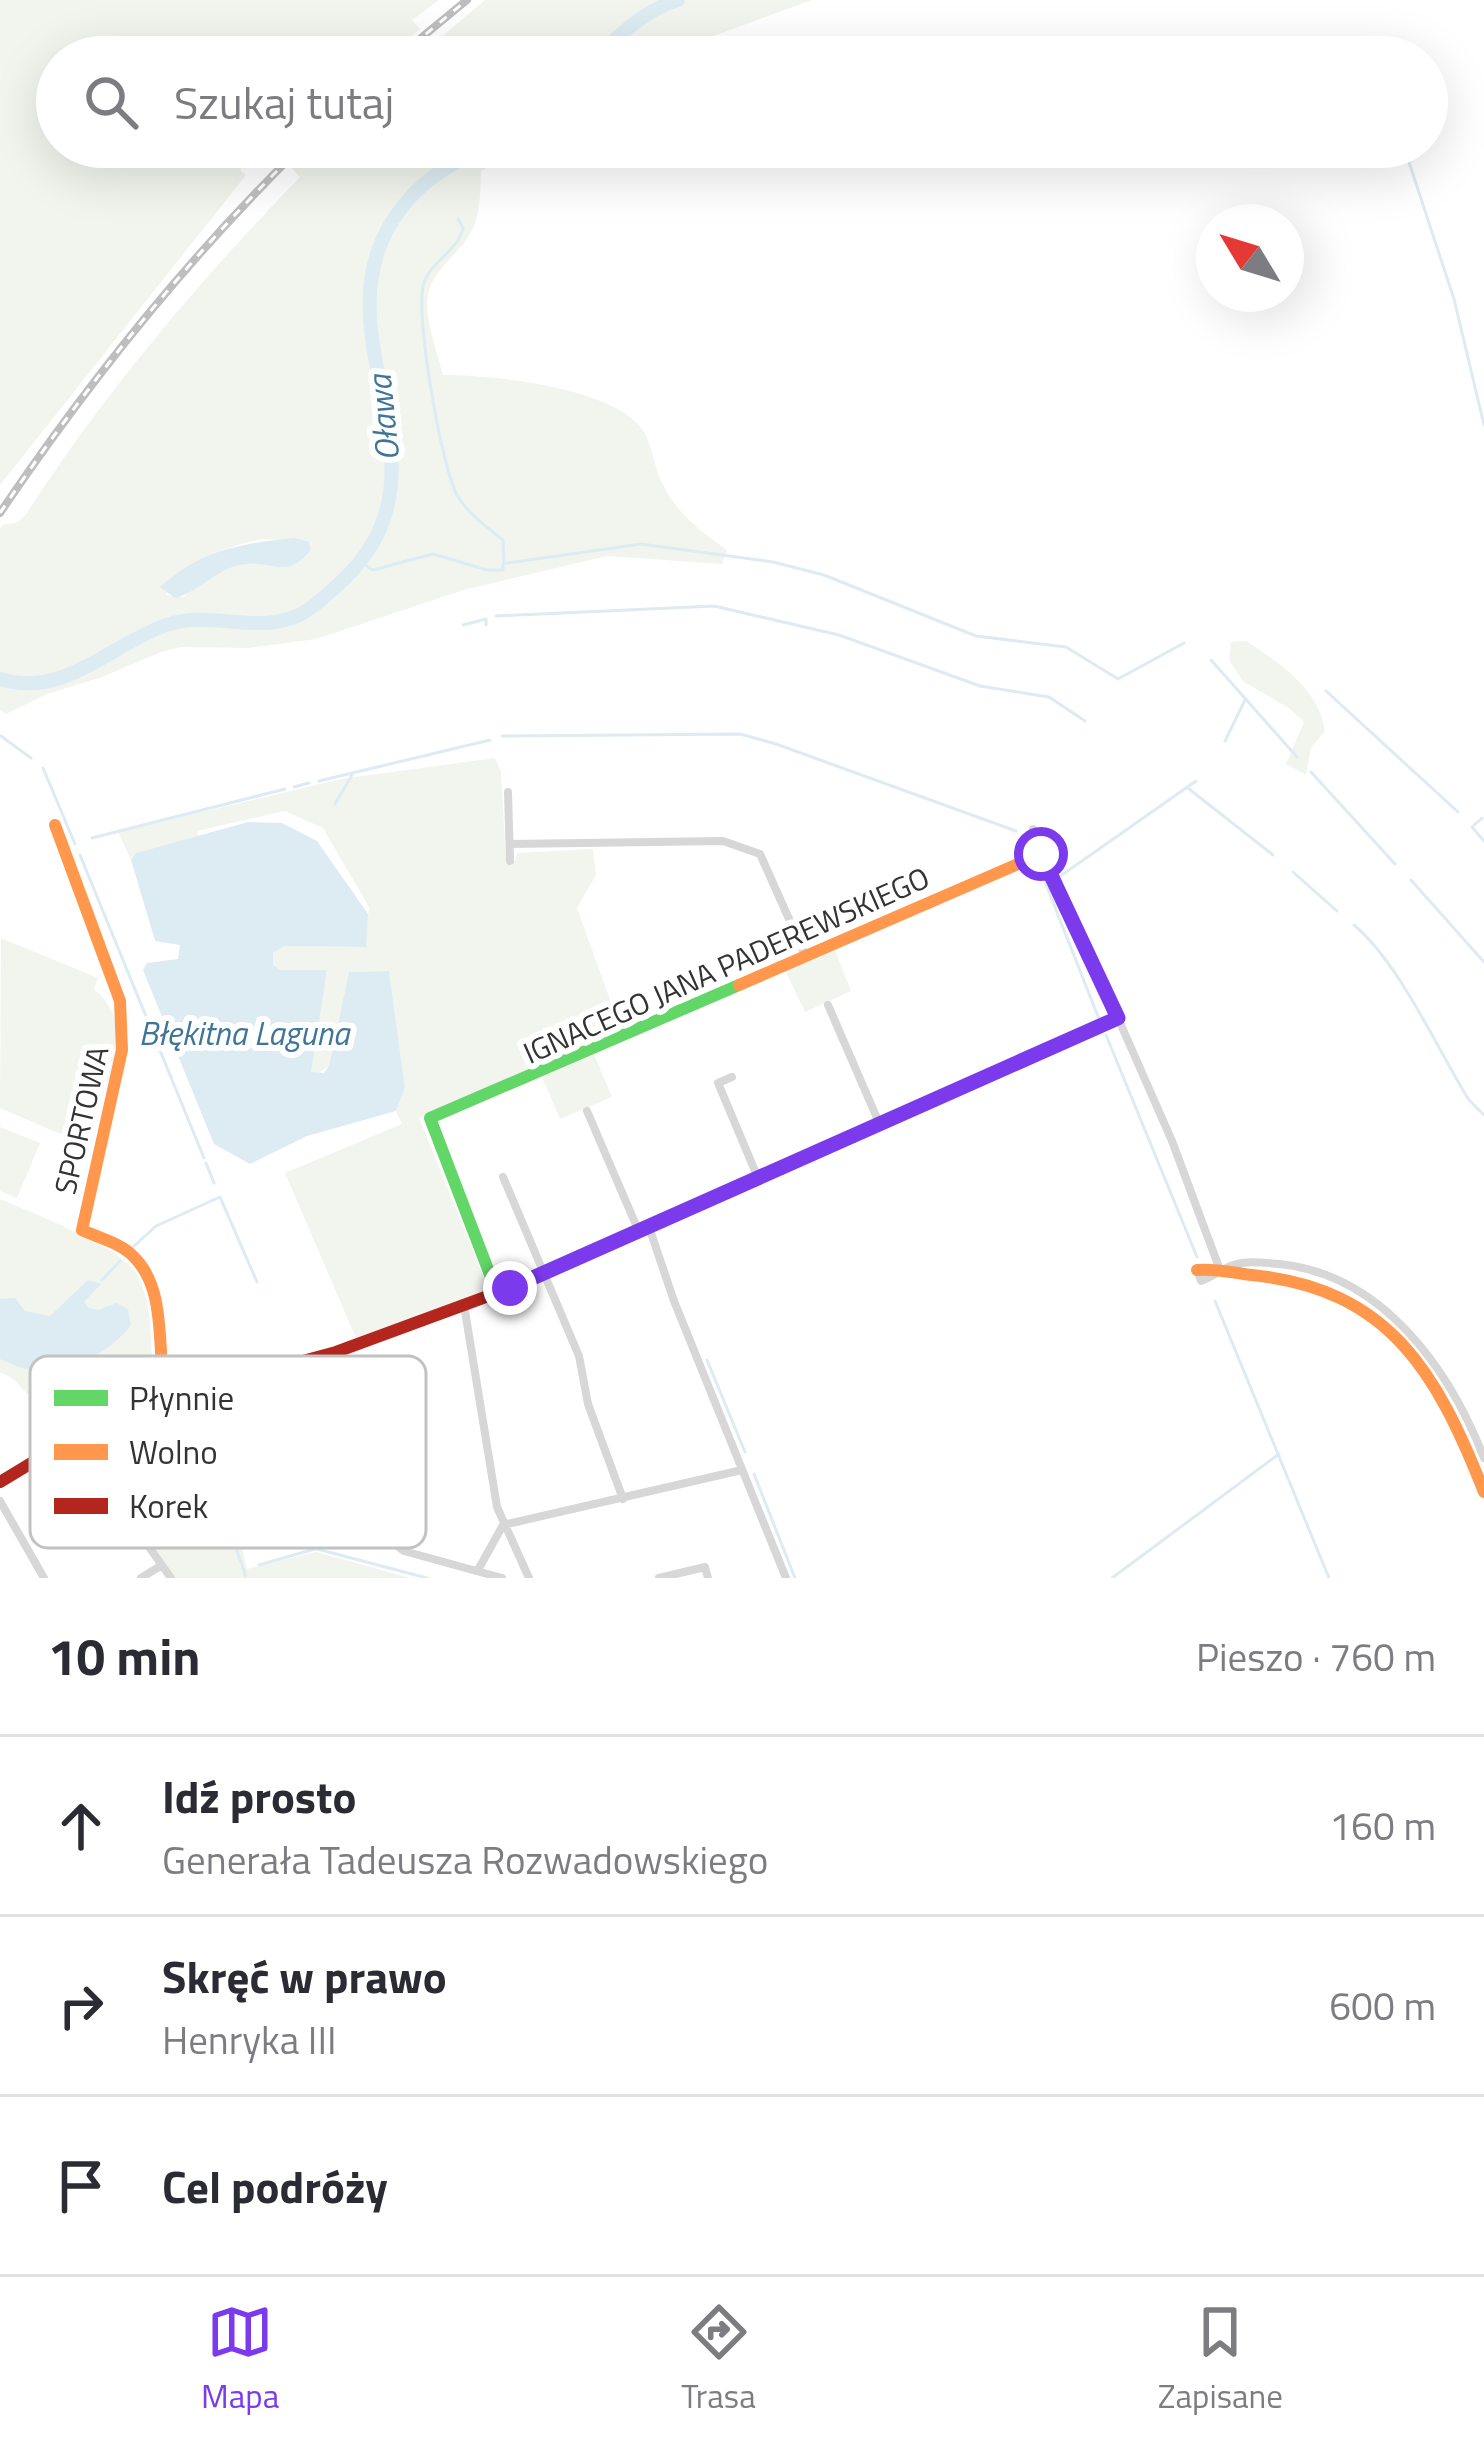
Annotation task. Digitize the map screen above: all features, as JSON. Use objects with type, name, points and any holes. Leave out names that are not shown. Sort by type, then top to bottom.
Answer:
[{"type":"street","points":[[508,792],[509,861]]},
{"type":"street","name":"SPORTOWA","points":[[55,825],[124,1020],[122,1060],[82,1230],[122,1248],[144,1270],[153,1297],[159,1356]]},
{"type":"street","points":[[1033,829],[1172,1141],[1221,1272]]},
{"type":"street","points":[[510,844],[723,841],[760,854],[805,955]]},
{"type":"street","name":"IGNACEGO JANA PADEREWSKIEGO","points":[[497,1293],[430,1118],[1041,854]]},
{"type":"street","points":[[828,1005],[880,1125]]},
{"type":"street","points":[[321,1356],[545,1273],[1116,1015]]},
{"type":"street","points":[[732,1077],[718,1083],[759,1179]]},
{"type":"street","points":[[587,1112],[644,1229],[786,1578]]},
{"type":"street","points":[[503,1177],[579,1356],[588,1405],[623,1499]]},
{"type":"street","points":[[1221,1272],[1253,1262],[1291,1265],[1353,1286],[1390,1313],[1421,1346],[1455,1399],[1484,1458]]},
{"type":"street","points":[[1197,1270],[1307,1281],[1345,1294],[1397,1334],[1440,1398],[1484,1492]]},
{"type":"street","points":[[464,1305],[497,1507],[529,1578]]},
{"type":"street","points":[[336,1352],[337,1356]]},
{"type":"street","points":[[0,1482],[30,1463]]},
{"type":"street","points":[[478,1570],[503,1525],[742,1469]]},
{"type":"street","points":[[0,1501],[44,1578]]},
{"type":"street","points":[[150,1548],[170,1578]]},
{"type":"street","points":[[400,1548],[502,1578]]},
{"type":"street","points":[[141,1578],[162,1565]]},
{"type":"street","points":[[659,1578],[705,1567],[708,1578]]},
{"type":"shaded area","points":[[0,0],[439,0],[412,20],[420,29],[412,36],[36,36],[36,168],[241,168],[246,175],[0,485]]},
{"type":"shaded area","points":[[485,0],[812,0],[714,36],[442,36]]},
{"type":"shaded area","points":[[292,168],[487,168],[481,171],[473,228],[429,290],[429,321],[443,375],[551,387],[608,404],[630,417],[644,432],[671,499],[727,550],[722,564],[607,556],[463,590],[316,639],[161,652],[6,714],[0,710],[0,529],[25,516],[154,339],[300,177]],"holes":[[[250,541],[309,542],[311,550],[295,564],[237,565],[212,575],[184,597],[166,595],[170,579]]]},
{"type":"shaded area","points":[[1246,641],[1307,690],[1322,717],[1325,732],[1311,747],[1306,775],[1286,764],[1304,722],[1243,681],[1229,660],[1231,642]]},
{"type":"shaded area","points":[[495,758],[501,772],[506,861],[515,861],[517,853],[593,849],[596,875],[577,908],[622,1033],[529,1076],[500,1081],[485,1092],[419,1118],[489,1290],[356,1338],[285,1173],[402,1124],[396,1111],[405,1088],[389,971],[349,972],[329,1066],[316,1075],[310,1063],[327,971],[280,970],[273,966],[273,953],[285,946],[365,947],[369,907],[323,828],[285,811],[197,831],[198,836],[136,853],[131,860],[118,832],[341,779]]},
{"type":"shaded area","points":[[1,938],[98,978],[94,989],[109,1006],[116,1024],[114,1064],[81,1143],[0,1108]]},
{"type":"shaded area","points":[[835,950],[851,991],[805,1012],[785,970]]},
{"type":"shaded area","points":[[594,1054],[612,1097],[560,1119],[542,1077]]},
{"type":"shaded area","points":[[0,1127],[40,1143],[17,1198],[0,1191]]},
{"type":"shaded area","points":[[0,1199],[95,1242],[128,1264],[146,1297],[152,1356],[30,1356],[30,1397],[0,1372]]},
{"type":"shaded area","points":[[153,1548],[242,1548],[247,1569],[316,1552],[410,1578],[175,1578]]},
{"type":"water","points":[[295,538],[309,542],[311,550],[288,567],[237,566],[175,598],[160,587],[191,564],[223,550]]},
{"type":"water","name":"Błękitna Laguna","points":[[248,822],[282,823],[317,841],[368,914],[366,947],[285,946],[273,953],[273,965],[280,970],[327,970],[311,1072],[324,1073],[329,1066],[349,972],[389,971],[405,1088],[396,1111],[307,1136],[250,1164],[214,1144],[143,970],[147,963],[178,959],[180,945],[155,941],[131,860],[136,853]]},
{"type":"water","points":[[88,1280],[101,1284],[84,1302],[89,1308],[98,1310],[116,1303],[128,1309],[131,1325],[92,1356],[30,1356],[30,1369],[0,1359],[0,1299],[15,1298],[25,1311],[50,1316]]},
{"type":"waterway","name":"Oława","points":[[620,36],[644,16],[678,0]]},
{"type":"waterway","name":"Oława","points":[[0,679],[45,682],[65,676],[145,634],[182,621],[285,620],[312,607],[343,580],[376,538],[390,494],[391,449],[370,311],[374,265],[393,220],[413,194],[446,168]]},
{"type":"waterway","points":[[1411,168],[1454,299],[1484,425]]},
{"type":"waterway","points":[[458,219],[463,228],[460,236],[423,287],[426,359],[437,424],[457,495],[503,540],[504,561]]},
{"type":"waterway","points":[[360,562],[373,570],[433,554],[503,570],[508,563],[641,544],[773,562],[824,575],[976,636],[1066,647],[1118,679],[1184,643]]},
{"type":"waterway","points":[[496,616],[714,606],[839,635],[980,686],[1049,697],[1085,721]]},
{"type":"waterway","points":[[463,625],[486,619],[486,625]]},
{"type":"waterway","points":[[1211,660],[1297,757]]},
{"type":"waterway","points":[[1326,691],[1458,812]]},
{"type":"waterway","points":[[1225,741],[1245,700]]},
{"type":"waterway","points":[[502,736],[740,734],[1016,831]]},
{"type":"waterway","points":[[1,736],[31,758]]},
{"type":"waterway","points":[[319,781],[490,740]]},
{"type":"waterway","points":[[43,768],[75,844]]},
{"type":"waterway","points":[[1311,772],[1395,864]]},
{"type":"waterway","points":[[335,804],[352,775]]},
{"type":"waterway","points":[[1059,877],[1196,781]]},
{"type":"waterway","points":[[294,787],[309,783]]},
{"type":"waterway","points":[[92,838],[285,789]]},
{"type":"waterway","points":[[1189,789],[1273,855]]},
{"type":"waterway","points":[[1482,818],[1472,827],[1484,841]]},
{"type":"waterway","points":[[1026,838],[1030,847]]},
{"type":"waterway","points":[[80,855],[204,1158]]},
{"type":"waterway","points":[[1038,864],[1099,1019]]},
{"type":"waterway","points":[[1293,872],[1337,911]]},
{"type":"waterway","points":[[1411,880],[1484,962]]},
{"type":"waterway","points":[[1354,925],[1387,961],[1469,1100],[1484,1115]]},
{"type":"waterway","points":[[1106,1035],[1197,1257]]},
{"type":"waterway","points":[[206,1163],[214,1183]]},
{"type":"waterway","points":[[132,1248],[156,1226],[220,1197],[257,1282]]},
{"type":"waterway","points":[[102,1280],[120,1261]]},
{"type":"waterway","points":[[1215,1301],[1329,1578]]},
{"type":"waterway","points":[[707,1360],[745,1452]]},
{"type":"waterway","points":[[1112,1578],[1279,1454]]},
{"type":"waterway","points":[[754,1474],[795,1578]]},
{"type":"waterway","points":[[234,1548],[246,1578]]},
{"type":"waterway","points":[[316,1548],[427,1578]]},
{"type":"waterway","points":[[259,1565],[315,1549]]},
{"type":"railway","points":[[423,36],[467,0]]},
{"type":"railway","points":[[0,513],[142,322],[281,168]]},
{"type":"traffic: fast","points":[[497,1293],[430,1118],[739,985]]},
{"type":"traffic: fast","points":[[751,1181],[1118,1018],[1114,1011]]},
{"type":"traffic: slow","points":[[55,825],[120,1001],[122,1050],[82,1230],[123,1248],[145,1271],[157,1305],[162,1356]]},
{"type":"traffic: slow","points":[[739,985],[1041,854]]},
{"type":"traffic: slow","points":[[1197,1270],[1300,1283],[1374,1318],[1426,1375],[1484,1492]]},
{"type":"traffic: jam","points":[[321,1356],[510,1288],[751,1181]]},
{"type":"traffic: jam","points":[[0,1482],[30,1464]]},
{"type":"route","points":[[510,1288],[1118,1018],[1041,854]]}]
